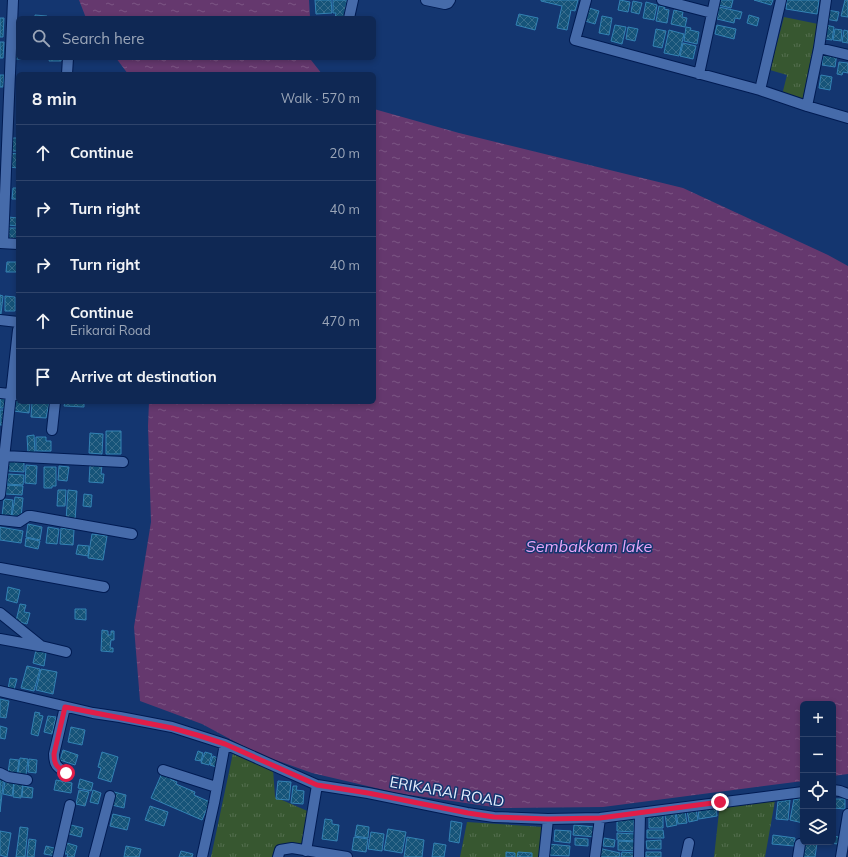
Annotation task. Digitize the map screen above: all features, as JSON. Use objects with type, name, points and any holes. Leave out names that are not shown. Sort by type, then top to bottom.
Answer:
[{"type":"street","points":[[13,0],[15,32],[1,243],[16,244]]},
{"type":"street","points":[[350,16],[354,0]]},
{"type":"street","points":[[426,0],[445,4],[450,0]]},
{"type":"street","points":[[586,0],[575,40],[760,90],[848,118]]},
{"type":"street","points":[[662,0],[712,14]]},
{"type":"street","points":[[699,74],[715,0]]},
{"type":"street","points":[[760,90],[781,0]]},
{"type":"street","points":[[807,106],[819,48],[826,0]]},
{"type":"street","points":[[819,48],[848,54]]},
{"type":"street","points":[[67,72],[68,60]]},
{"type":"street","points":[[0,320],[16,322]]},
{"type":"street","points":[[0,489],[4,456],[15,395],[16,373]]},
{"type":"street","points":[[0,393],[15,395]]},
{"type":"street","points":[[52,430],[55,404]]},
{"type":"street","points":[[4,456],[123,462]]},
{"type":"street","points":[[0,520],[19,522],[28,516],[31,516],[132,534]]},
{"type":"street","points":[[0,568],[104,587]]},
{"type":"street","points":[[0,613],[42,646]]},
{"type":"street","points":[[0,639],[42,646],[66,652]]},
{"type":"street","name":"ERIKARAI ROAD","points":[[0,691],[65,707],[172,728],[225,744],[317,785],[368,793],[494,817],[548,819],[600,818],[800,792]]},
{"type":"street","points":[[65,707],[54,754],[54,762],[57,767],[66,773]]},
{"type":"street","points":[[202,857],[225,744]]},
{"type":"street","points":[[162,770],[216,787]]},
{"type":"street","points":[[0,773],[8,777],[27,780]]},
{"type":"street","points":[[306,850],[317,785]]},
{"type":"street","points":[[836,790],[848,794]]},
{"type":"street","points":[[94,857],[110,796]]},
{"type":"street","points":[[58,857],[70,805]]},
{"type":"street","points":[[639,857],[640,814]]},
{"type":"street","points":[[841,857],[848,814]]},
{"type":"street","points":[[595,857],[600,818]]},
{"type":"street","points":[[544,857],[548,819]]},
{"type":"street","points":[[686,857],[689,843]]},
{"type":"street","points":[[798,857],[800,844]]},
{"type":"street","points":[[278,857],[280,850],[285,848],[346,857]]},
{"type":"green space","points":[[784,17],[818,24],[802,102],[782,95],[787,75],[770,70]]},
{"type":"green space","points":[[233,753],[273,769],[275,797],[312,813],[306,851],[285,848],[278,857],[211,857]]},
{"type":"green space","points":[[776,795],[765,857],[714,857],[720,803]]},
{"type":"green space","points":[[467,822],[544,827],[542,857],[460,857]]},
{"type":"water","points":[[79,0],[309,0],[310,16],[85,16]]},
{"type":"water","points":[[118,60],[311,60],[320,72],[126,72]]},
{"type":"water","name":"Sembakkam lake","points":[[376,110],[459,133],[683,188],[828,255],[848,266],[848,774],[836,776],[836,701],[800,701],[800,781],[603,807],[500,808],[397,793],[312,773],[256,753],[202,724],[140,701],[134,627],[151,522],[148,426],[149,404],[376,404]]},
{"type":"building","points":[[315,0],[331,0],[332,13],[316,14]]},
{"type":"building","points":[[333,0],[347,0],[344,16],[335,16],[336,13],[333,13]]},
{"type":"building","points":[[541,0],[578,0],[575,11],[571,10],[567,30],[557,28],[562,6]]},
{"type":"building","points":[[620,0],[630,2],[628,12],[618,10]]},
{"type":"building","points":[[719,0],[733,0],[731,8],[718,5]]},
{"type":"building","points":[[754,0],[773,0],[771,5]]},
{"type":"building","points":[[787,0],[819,0],[817,14],[786,9]]},
{"type":"building","points":[[845,0],[848,0],[848,17],[841,16]]},
{"type":"building","points":[[633,1],[642,3],[639,14],[631,12]]},
{"type":"building","points":[[646,2],[657,5],[654,20],[643,18]]},
{"type":"building","points":[[659,6],[665,7],[664,9],[669,10],[667,23],[656,21]]},
{"type":"building","points":[[719,7],[742,12],[740,19],[735,18],[734,23],[717,19]]},
{"type":"building","points":[[589,8],[599,11],[595,24],[585,21]]},
{"type":"building","points":[[674,10],[683,12],[682,17],[687,18],[685,27],[671,24]]},
{"type":"building","points":[[827,10],[839,12],[837,21],[825,19]]},
{"type":"building","points":[[519,14],[538,18],[535,30],[516,25]]},
{"type":"building","points":[[749,15],[759,18],[757,26],[747,23]]},
{"type":"building","points":[[602,16],[612,18],[609,35],[599,33]]},
{"type":"building","points":[[0,18],[4,18],[3,37],[0,37]]},
{"type":"building","points":[[615,25],[626,27],[622,44],[611,41]]},
{"type":"building","points":[[717,25],[736,29],[734,39],[715,34]]},
{"type":"building","points":[[826,25],[834,27],[832,40],[824,39]]},
{"type":"building","points":[[628,27],[638,29],[635,41],[626,39]]},
{"type":"building","points":[[686,27],[691,28],[690,30],[699,32],[697,44],[684,41]]},
{"type":"building","points":[[656,29],[666,31],[662,48],[653,46]]},
{"type":"building","points":[[835,29],[842,30],[841,41],[833,40]]},
{"type":"building","points":[[669,30],[684,34],[679,56],[664,53]]},
{"type":"building","points":[[844,30],[848,31],[848,43],[842,42]]},
{"type":"building","points":[[15,36],[16,36],[16,46],[14,46]]},
{"type":"building","points":[[0,42],[4,42],[3,58],[0,58]]},
{"type":"building","points":[[683,43],[696,46],[693,59],[680,56]]},
{"type":"building","points":[[824,50],[837,53],[835,67],[822,65]]},
{"type":"building","points":[[49,60],[61,60],[61,61]]},
{"type":"building","points":[[839,62],[848,63],[848,73],[843,72],[842,75],[837,74]]},
{"type":"building","points":[[0,75],[4,75],[3,87],[0,87]]},
{"type":"building","points":[[821,75],[832,77],[830,90],[819,88]]},
{"type":"building","points":[[10,138],[16,138],[16,151],[9,151]]},
{"type":"building","points":[[9,153],[16,154],[16,168],[9,167]]},
{"type":"building","points":[[13,188],[16,188],[16,199],[12,199]]},
{"type":"building","points":[[8,217],[16,218],[16,226],[8,225]]},
{"type":"building","points":[[8,228],[16,228],[16,239],[8,239]]},
{"type":"building","points":[[7,262],[16,262],[16,272],[6,272]]},
{"type":"building","points":[[0,295],[3,296],[1,314],[0,314]]},
{"type":"building","points":[[5,296],[15,297],[15,311],[5,311]]},
{"type":"building","points":[[0,398],[5,399],[4,408],[0,408]]},
{"type":"building","points":[[14,399],[16,399],[16,404],[30,404],[29,413],[13,411]]},
{"type":"building","points":[[32,404],[49,404],[46,418],[31,417]]},
{"type":"building","points":[[64,404],[84,404],[84,407],[64,406]]},
{"type":"building","points":[[0,410],[5,410],[3,425],[0,425]]},
{"type":"building","points":[[106,431],[121,431],[121,454],[106,454]]},
{"type":"building","points":[[90,433],[103,434],[102,454],[89,453]]},
{"type":"building","points":[[34,435],[35,452],[28,453],[27,436]]},
{"type":"building","points":[[36,437],[46,437],[46,441],[51,441],[51,451],[36,451]]},
{"type":"building","points":[[9,461],[24,462],[24,472],[8,471]]},
{"type":"building","points":[[26,465],[37,466],[36,484],[25,483]]},
{"type":"building","points":[[90,465],[102,465],[101,474],[104,474],[103,483],[89,482]]},
{"type":"building","points":[[59,466],[69,467],[67,481],[58,480]]},
{"type":"building","points":[[44,467],[56,467],[56,486],[52,486],[52,488],[44,488]]},
{"type":"building","points":[[8,474],[24,475],[23,485],[7,484]]},
{"type":"building","points":[[6,485],[23,486],[22,495],[6,494]]},
{"type":"building","points":[[58,490],[66,490],[65,506],[57,506]]},
{"type":"building","points":[[68,490],[77,491],[75,521],[66,521]]},
{"type":"building","points":[[84,494],[92,495],[91,507],[83,506]]},
{"type":"building","points":[[15,497],[23,498],[21,517],[12,516]]},
{"type":"building","points":[[4,499],[13,500],[11,518],[2,516]]},
{"type":"building","points":[[28,524],[42,527],[40,540],[26,537]]},
{"type":"building","points":[[0,527],[23,531],[21,543],[0,540]]},
{"type":"building","points":[[48,527],[59,529],[57,544],[46,543]]},
{"type":"building","points":[[61,528],[74,530],[73,545],[60,544]]},
{"type":"building","points":[[92,534],[107,536],[103,560],[88,558]]},
{"type":"building","points":[[26,538],[40,541],[38,549],[25,546]]},
{"type":"building","points":[[78,545],[89,546],[88,556],[76,554]]},
{"type":"building","points":[[8,587],[20,590],[17,603],[6,600]]},
{"type":"building","points":[[20,604],[26,605],[24,612],[30,613],[27,624],[16,621]]},
{"type":"building","points":[[75,609],[86,609],[86,620],[75,619]]},
{"type":"building","points":[[102,630],[108,631],[108,635],[111,635],[111,631],[114,631],[114,640],[111,640],[110,648],[113,648],[113,652],[101,651]]},
{"type":"building","points":[[36,650],[46,653],[44,666],[33,663]]},
{"type":"building","points":[[27,666],[40,669],[34,691],[21,688]]},
{"type":"building","points":[[41,669],[57,672],[53,694],[36,690]]},
{"type":"building","points":[[10,678],[17,679],[14,690],[8,689]]},
{"type":"building","points":[[0,699],[9,701],[6,718],[0,717]]},
{"type":"building","points":[[35,712],[40,713],[39,715],[43,716],[38,736],[31,734]]},
{"type":"building","points":[[48,716],[56,717],[52,734],[44,732]]},
{"type":"building","points":[[0,726],[7,728],[5,739],[0,738]]},
{"type":"building","points":[[71,727],[85,730],[82,745],[68,742]]},
{"type":"building","points":[[63,750],[78,755],[75,765],[60,760]]},
{"type":"building","points":[[198,751],[203,753],[201,761],[195,760]]},
{"type":"building","points":[[102,752],[118,757],[111,782],[98,778],[101,768],[98,767]]},
{"type":"building","points":[[205,752],[212,754],[209,765],[201,763]]},
{"type":"building","points":[[213,756],[218,758],[216,767],[210,765]]},
{"type":"building","points":[[20,758],[28,759],[26,775],[18,774]]},
{"type":"building","points":[[10,759],[19,760],[17,775],[8,773]]},
{"type":"building","points":[[29,759],[37,760],[36,773],[28,772]]},
{"type":"building","points":[[162,773],[171,777],[170,779],[177,782],[176,784],[195,792],[194,795],[210,802],[202,820],[151,798]]},
{"type":"building","points":[[0,775],[4,776],[0,812]]},
{"type":"building","points":[[80,779],[93,783],[91,791],[78,788]]},
{"type":"building","points":[[56,780],[72,783],[71,793],[54,790]]},
{"type":"building","points":[[5,781],[14,782],[12,796],[3,794]]},
{"type":"building","points":[[278,781],[291,782],[289,800],[276,799]]},
{"type":"building","points":[[14,783],[23,783],[21,798],[13,797]]},
{"type":"building","points":[[23,786],[33,788],[32,798],[22,797]]},
{"type":"building","points":[[293,786],[297,786],[296,790],[304,791],[303,804],[291,803]]},
{"type":"building","points":[[79,790],[89,792],[85,806],[76,804]]},
{"type":"building","points":[[93,790],[101,793],[98,804],[90,802]]},
{"type":"building","points":[[114,792],[126,795],[124,808],[112,805]]},
{"type":"building","points":[[798,798],[800,798],[800,822],[790,820],[794,799],[798,800]]},
{"type":"building","points":[[836,799],[845,799],[845,809],[836,808]]},
{"type":"building","points":[[790,800],[788,820],[776,819],[778,801]]},
{"type":"building","points":[[150,806],[168,812],[164,826],[145,820]]},
{"type":"building","points":[[716,806],[717,816],[699,819],[698,809]]},
{"type":"building","points":[[696,809],[698,820],[689,822],[687,810]]},
{"type":"building","points":[[685,811],[687,823],[678,824],[676,812]]},
{"type":"building","points":[[675,813],[677,825],[667,827],[665,815]]},
{"type":"building","points":[[113,814],[130,818],[127,830],[110,826]]},
{"type":"building","points":[[649,815],[663,815],[663,828],[649,828]]},
{"type":"building","points":[[621,818],[634,819],[634,832],[617,831],[617,821],[621,821]]},
{"type":"building","points":[[325,819],[332,820],[332,824],[339,825],[337,841],[322,839]]},
{"type":"building","points":[[451,821],[462,823],[459,843],[449,841]]},
{"type":"building","points":[[71,825],[83,828],[81,837],[69,834]]},
{"type":"building","points":[[357,825],[369,827],[368,838],[355,836]]},
{"type":"building","points":[[574,825],[595,827],[595,837],[573,835]]},
{"type":"building","points":[[20,827],[28,828],[25,857],[16,857]]},
{"type":"building","points":[[388,829],[406,832],[402,853],[384,850]]},
{"type":"building","points":[[555,830],[571,831],[570,843],[554,841]]},
{"type":"building","points":[[647,830],[663,830],[664,838],[647,838]]},
{"type":"building","points":[[0,831],[11,833],[7,857],[0,855]]},
{"type":"building","points":[[371,832],[384,834],[382,851],[368,849]]},
{"type":"building","points":[[617,833],[636,834],[636,841],[617,840]]},
{"type":"building","points":[[773,835],[795,838],[794,846],[772,844]]},
{"type":"building","points":[[836,836],[839,837],[838,844],[836,844]]},
{"type":"building","points":[[354,837],[368,839],[366,852],[352,850]]},
{"type":"building","points":[[407,837],[424,840],[422,857],[404,857]]},
{"type":"building","points":[[575,838],[588,839],[588,846],[575,845]]},
{"type":"building","points":[[604,838],[615,840],[614,847],[603,846]]},
{"type":"building","points":[[29,839],[36,840],[34,857],[27,857]]},
{"type":"building","points":[[661,840],[661,849],[647,849],[646,841]]},
{"type":"building","points":[[618,841],[636,842],[636,851],[618,850]]},
{"type":"building","points":[[67,843],[77,846],[74,857],[67,857],[68,854],[65,854]]},
{"type":"building","points":[[434,843],[446,845],[444,857],[432,857]]},
{"type":"building","points":[[548,844],[570,846],[569,856],[547,855]]},
{"type":"building","points":[[805,845],[817,845],[815,857],[803,857]]},
{"type":"building","points":[[46,846],[58,849],[56,856],[44,854]]},
{"type":"building","points":[[126,846],[141,849],[139,857],[124,857]]},
{"type":"building","points":[[598,848],[620,853],[619,857],[597,857]]},
{"type":"building","points":[[181,851],[193,854],[192,857],[179,857]]},
{"type":"building","points":[[506,852],[515,853],[515,857],[506,857]]},
{"type":"building","points":[[518,852],[532,853],[532,857],[517,857]]},
{"type":"building","points":[[622,852],[635,853],[635,857],[621,857]]},
{"type":"building","points":[[646,852],[661,852],[661,857],[646,857]]},
{"type":"route","points":[[66,773],[57,767],[54,762],[54,754],[65,707],[172,728],[197,735],[225,744],[317,785],[368,793],[494,817],[548,819],[600,818],[625,816],[720,802]]}]
